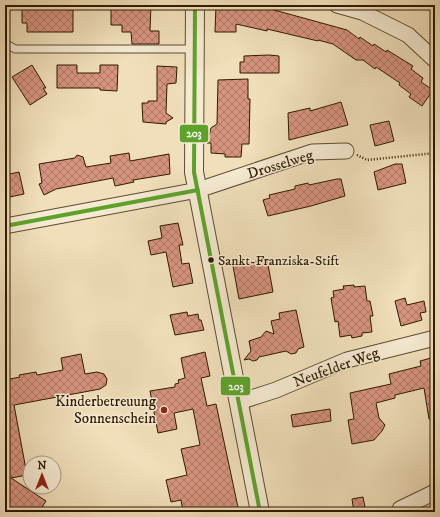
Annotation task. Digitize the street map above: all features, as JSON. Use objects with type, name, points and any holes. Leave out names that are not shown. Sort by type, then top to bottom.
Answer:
[{"type":"street","points":[[195,5],[194,172],[260,512]]},
{"type":"street","points":[[336,5],[362,12],[408,35],[435,60]]},
{"type":"street","name":"Drosselweg","points":[[5,226],[198,190],[312,152],[346,151]]},
{"type":"street","name":"Neufelder Weg","points":[[239,402],[276,390],[347,360],[435,338]]},
{"type":"street","points":[[400,509],[435,492]]},
{"type":"lane","points":[[5,43],[15,49],[194,49]]},
{"type":"path","points":[[346,151],[367,160],[435,153]]},
{"type":"building","points":[[22,5],[58,5],[58,9],[73,10],[73,32],[27,32],[27,23],[22,23]]},
{"type":"building","points":[[121,5],[151,5],[150,31],[159,31],[159,44],[132,44],[131,32],[122,32],[122,25],[111,25],[111,9],[121,9]]},
{"type":"building","points":[[216,5],[256,5],[347,30],[359,39],[360,37],[373,46],[374,44],[386,52],[387,50],[413,66],[411,69],[423,78],[421,82],[433,90],[422,106],[409,97],[411,94],[399,85],[400,83],[376,67],[375,69],[363,60],[356,60],[333,44],[318,40],[236,24],[236,32],[215,32]]},
{"type":"building","points":[[244,56],[279,56],[279,73],[240,73],[240,62],[244,62]]},
{"type":"building","points":[[32,65],[46,88],[43,88],[47,94],[30,105],[12,77]]},
{"type":"building","points":[[57,65],[77,65],[77,73],[100,73],[100,65],[118,65],[117,91],[100,90],[100,88],[57,88]]},
{"type":"building","points":[[157,66],[177,67],[176,83],[167,84],[166,113],[173,118],[166,122],[166,124],[143,122],[142,103],[157,101]]},
{"type":"building","points":[[248,79],[248,99],[250,99],[249,144],[242,144],[241,157],[225,157],[225,154],[211,153],[211,143],[207,143],[211,128],[217,124],[218,80]]},
{"type":"building","points":[[341,102],[348,125],[289,140],[288,113],[310,108],[310,111]]},
{"type":"building","points":[[389,121],[394,141],[375,146],[370,125]]},
{"type":"building","points":[[129,153],[130,161],[169,154],[170,174],[133,180],[134,182],[115,186],[113,178],[56,189],[44,195],[39,184],[42,183],[39,164],[75,158],[77,155],[83,157],[86,167],[111,163],[110,156]]},
{"type":"building","points":[[395,164],[402,164],[406,183],[378,190],[374,172]]},
{"type":"building","points":[[19,172],[24,194],[5,198],[5,175]]},
{"type":"building","points":[[341,179],[345,196],[268,216],[263,200],[270,198],[269,195],[295,189],[295,186],[308,183],[309,185]]},
{"type":"building","points":[[178,223],[183,245],[179,245],[182,264],[189,263],[193,283],[173,287],[166,252],[151,255],[148,241],[162,238],[160,226]]},
{"type":"building","points":[[267,259],[273,292],[239,299],[233,266]]},
{"type":"building","points":[[354,285],[354,287],[365,286],[367,301],[370,301],[373,316],[370,316],[372,332],[362,333],[362,336],[352,338],[351,335],[340,337],[338,321],[335,322],[331,298],[334,297],[333,291],[344,289],[343,286]]},
{"type":"building","points":[[405,298],[407,305],[424,301],[426,312],[420,313],[422,320],[401,326],[395,301]]},
{"type":"building","points":[[296,310],[304,347],[298,349],[296,353],[291,354],[286,351],[259,357],[257,360],[253,361],[249,359],[244,360],[251,351],[249,341],[261,337],[266,331],[274,334],[271,321],[280,319],[279,313]]},
{"type":"building","points":[[187,312],[188,316],[198,314],[204,330],[175,335],[170,315]]},
{"type":"building","points":[[205,352],[210,376],[201,378],[207,406],[216,404],[239,512],[183,512],[181,500],[171,502],[166,480],[187,475],[181,449],[200,445],[193,409],[174,413],[177,429],[158,433],[150,391],[175,387],[175,384],[179,383],[178,380],[185,378],[181,358]]},
{"type":"building","points":[[81,354],[85,374],[97,372],[104,374],[107,379],[106,385],[100,389],[14,405],[23,455],[22,455],[22,476],[11,478],[22,485],[22,495],[37,495],[46,501],[39,512],[5,512],[5,380],[20,377],[19,375],[36,372],[37,375],[63,370],[61,358]]},
{"type":"building","points":[[431,358],[435,380],[435,419],[429,419],[424,388],[395,395],[395,398],[376,403],[379,418],[385,425],[382,431],[374,440],[352,444],[348,420],[354,419],[350,393],[391,384],[389,374],[421,366],[420,361]]},
{"type":"building","points":[[330,409],[331,421],[293,427],[291,415]]},
{"type":"building","points":[[363,497],[366,512],[354,512],[352,499]]},
{"type":"transit line","name":"203","points":[[195,5],[194,172],[260,512]]},
{"type":"transit line","name":"203","points":[[5,226],[198,190]]},
{"type":"place","name":"Sankt-Franziska-Stift","points":[[211,260]]},
{"type":"place","name":"Kinderbetreuung Sonnenschein","points":[[164,410]]}]
